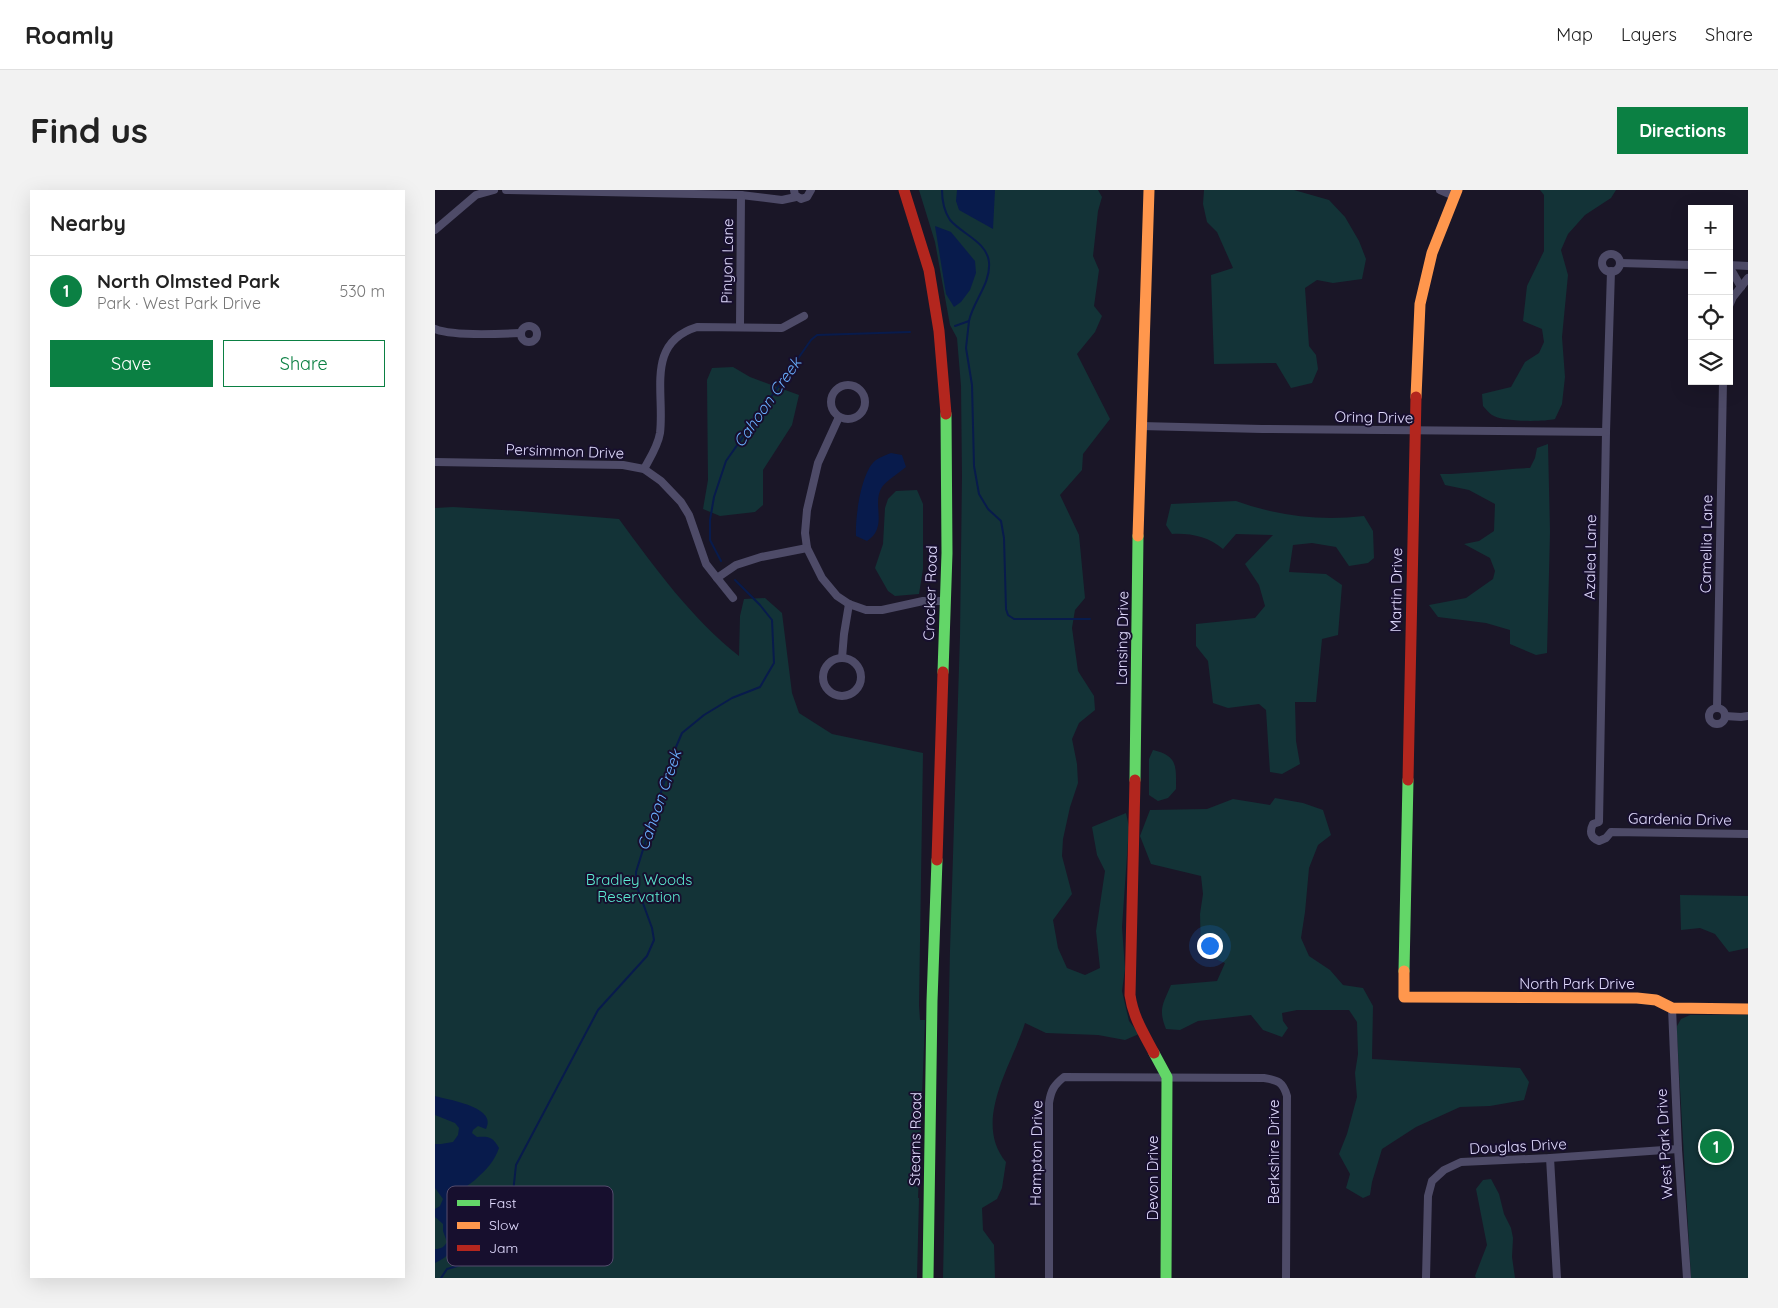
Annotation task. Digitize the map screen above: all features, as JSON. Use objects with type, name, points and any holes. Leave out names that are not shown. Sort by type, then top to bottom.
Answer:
[{"type":"street","points":[[435,230],[474,192],[494,190]]},
{"type":"street","points":[[506,190],[741,195],[782,200],[795,193],[801,199],[807,197],[811,190]]},
{"type":"street","name":"Crocker Road","points":[[904,190],[929,270],[939,331],[946,405],[947,553],[932,1001]]},
{"type":"street","name":"Lansing Drive","points":[[1149,190],[1141,426],[1132,948],[1129,996],[1137,1022],[1167,1078]]},
{"type":"street","points":[[1441,190],[1455,193]]},
{"type":"street","name":"Martin Drive","points":[[1404,997],[1414,431],[1420,304],[1432,252],[1455,193]]},
{"type":"street","name":"Pinyon Lane","points":[[740,326],[741,195]]},
{"type":"street","points":[[1610,254],[1616,256],[1620,263],[1618,268],[1611,271],[1604,267],[1603,262],[1605,256],[1610,254]]},
{"type":"street","points":[[1620,263],[1688,265]]},
{"type":"street","points":[[1733,266],[1748,266]]},
{"type":"street","name":"Azalea Lane","points":[[1593,838],[1591,831],[1593,824],[1599,822],[1611,271]]},
{"type":"street","points":[[1733,273],[1741,287]]},
{"type":"street","points":[[1733,297],[1748,278]]},
{"type":"street","points":[[644,469],[654,451],[659,434],[660,368],[664,354],[671,342],[684,331],[697,327],[740,326],[782,328],[804,316]]},
{"type":"street","points":[[435,329],[441,332],[453,333],[520,333]]},
{"type":"street","points":[[845,384],[857,386],[861,389],[866,399],[864,410],[856,418],[845,419],[839,416],[835,413],[831,402],[835,391],[845,384]]},
{"type":"street","name":"Camellia Lane","points":[[1717,708],[1723,385]]},
{"type":"street","points":[[839,416],[818,463],[807,510],[805,533],[807,548],[822,578],[837,596],[849,604],[866,610],[882,610],[923,601],[945,602]]},
{"type":"street","name":"Oring Drive","points":[[1141,426],[1606,432]]},
{"type":"street","name":"Persimmon Drive","points":[[435,462],[623,465],[644,469],[661,481],[681,502],[689,515],[706,564],[733,598]]},
{"type":"street","points":[[717,578],[735,566],[761,557],[807,548]]},
{"type":"street","points":[[842,658],[849,604]]},
{"type":"street","points":[[842,658],[849,659],[858,667],[861,679],[856,690],[845,696],[839,696],[828,690],[823,679],[826,666],[830,662],[842,658]]},
{"type":"street","points":[[1717,708],[1722,709],[1725,716],[1724,721],[1720,724],[1711,723],[1708,718],[1709,712],[1717,708]]},
{"type":"street","points":[[1725,716],[1748,716]]},
{"type":"street","name":"Gardenia Drive","points":[[1599,822],[1607,826],[1611,832]]},
{"type":"street","name":"Gardenia Drive","points":[[1593,838],[1602,840],[1611,832],[1748,834]]},
{"type":"street","name":"North Park Drive","points":[[1404,997],[1637,998],[1656,1000],[1672,1008],[1748,1009]]},
{"type":"street","name":"Stearns Road","points":[[927,1278],[932,1001]]},
{"type":"street","name":"West Park Drive","points":[[1672,1008],[1678,1150],[1687,1278]]},
{"type":"street","name":"Hampton Drive","points":[[1049,1278],[1049,1103],[1054,1084],[1064,1077],[1167,1078]]},
{"type":"street","name":"Devon Drive","points":[[1166,1278],[1167,1078]]},
{"type":"street","name":"Berkshire Drive","points":[[1167,1078],[1264,1078],[1275,1080],[1285,1086],[1287,1096],[1286,1278]]},
{"type":"street","name":"Douglas Drive","points":[[1425,1278],[1428,1196],[1432,1181],[1444,1170],[1461,1162],[1678,1150]]},
{"type":"street","points":[[1550,1158],[1557,1278]]},
{"type":"green space","points":[[919,190],[1098,190],[1102,197],[1098,211],[1093,256],[1099,270],[1094,306],[1102,316],[1095,332],[1077,354],[1110,419],[1083,454],[1082,470],[1060,495],[1079,535],[1085,598],[1075,610],[1072,628],[1078,671],[1094,696],[1095,710],[1079,723],[1072,739],[1077,764],[1078,783],[1070,807],[1063,839],[1062,856],[1072,894],[1053,920],[1058,948],[1067,968],[1085,975],[1100,968],[1096,931],[1105,871],[1097,855],[1092,827],[1126,813],[1129,827],[1122,927],[1125,969],[1122,991],[1129,1021],[1139,1034],[1125,1040],[1098,1035],[1046,1033],[1025,1023],[1004,1075],[994,1111],[993,1129],[997,1146],[1006,1162],[1002,1188],[997,1199],[982,1208],[983,1230],[994,1245],[995,1278],[943,1278],[950,950],[960,636],[961,386],[957,338],[950,325],[935,242]]},
{"type":"green space","points":[[1204,190],[1294,190],[1329,200],[1345,217],[1359,241],[1366,259],[1362,279],[1333,283],[1317,280],[1305,288],[1309,346],[1316,355],[1318,369],[1312,383],[1291,388],[1276,363],[1214,364],[1211,275],[1233,268],[1217,232],[1207,222],[1203,204]]},
{"type":"green space","points":[[1540,190],[1616,190],[1611,198],[1585,215],[1568,234],[1561,250],[1568,275],[1562,337],[1565,377],[1562,404],[1555,419],[1532,421],[1504,419],[1492,415],[1483,406],[1482,394],[1511,387],[1525,362],[1539,353],[1544,342],[1542,329],[1523,321],[1527,286],[1544,251],[1544,195]]},
{"type":"green space","points":[[733,367],[750,377],[799,395],[792,425],[763,470],[763,505],[755,512],[720,516],[703,509],[708,480],[707,380],[712,368]]},
{"type":"green space","points":[[1548,444],[1550,532],[1547,653],[1536,655],[1510,644],[1510,630],[1486,623],[1438,617],[1429,605],[1466,598],[1493,579],[1495,571],[1490,558],[1464,544],[1479,541],[1494,531],[1495,504],[1469,490],[1445,485],[1440,474],[1530,468],[1537,448]]},
{"type":"green space","points":[[917,490],[923,504],[923,569],[919,594],[895,596],[888,591],[875,568],[883,544],[885,508],[888,499],[896,491]]},
{"type":"green space","points":[[1236,501],[1283,514],[1299,516],[1331,518],[1364,516],[1373,531],[1374,558],[1368,563],[1349,566],[1336,547],[1312,543],[1293,545],[1289,572],[1326,574],[1342,585],[1338,635],[1322,639],[1316,702],[1295,702],[1296,741],[1300,764],[1282,774],[1270,772],[1266,710],[1259,704],[1228,708],[1213,703],[1208,661],[1196,646],[1196,624],[1255,618],[1265,606],[1259,585],[1245,564],[1273,535],[1236,534],[1223,549],[1212,541],[1199,537],[1186,534],[1172,534],[1166,525],[1171,504]]},
{"type":"green space","name":"Bradley Woods Reservation","points":[[453,507],[520,511],[619,519],[689,609],[739,656],[740,616],[744,599],[765,598],[782,613],[792,693],[799,713],[832,734],[923,753],[919,1005],[920,1020],[925,1020],[917,1278],[435,1278],[435,508]]},
{"type":"green space","points":[[1153,750],[1167,755],[1171,759],[1174,763],[1176,774],[1176,789],[1168,798],[1158,801],[1149,795],[1149,759]]},
{"type":"green space","points":[[1275,798],[1303,803],[1323,810],[1331,835],[1318,845],[1309,868],[1301,938],[1309,956],[1330,970],[1343,985],[1363,988],[1373,1006],[1372,1059],[1520,1068],[1529,1082],[1524,1100],[1490,1106],[1460,1107],[1416,1127],[1382,1149],[1370,1195],[1363,1198],[1346,1188],[1350,1174],[1339,1154],[1347,1134],[1357,1097],[1355,1073],[1358,1054],[1357,1022],[1349,1010],[1297,1010],[1282,1013],[1283,1021],[1288,1028],[1282,1037],[1263,1030],[1251,1015],[1198,1021],[1180,1030],[1166,1029],[1162,1016],[1163,1007],[1171,985],[1217,981],[1225,963],[1201,953],[1200,914],[1203,894],[1201,876],[1151,864],[1140,836],[1150,810],[1207,809],[1233,799],[1270,805]]},
{"type":"green space","points":[[1680,895],[1748,896],[1748,948],[1729,952],[1715,934],[1700,928],[1681,930]]},
{"type":"green space","points":[[1690,1015],[1748,1015],[1748,1278],[1691,1278],[1677,1036],[1677,1026],[1681,1019]]},
{"type":"green space","points":[[1491,1179],[1499,1194],[1504,1214],[1511,1228],[1515,1278],[1476,1278],[1475,1276],[1487,1245],[1476,1189],[1483,1180]]},
{"type":"water","points":[[957,190],[995,190],[993,229],[959,210],[956,201]]},
{"type":"water","points":[[935,226],[951,232],[975,261],[976,273],[970,290],[961,302],[954,307],[946,294]]},
{"type":"water","points":[[891,453],[902,455],[906,467],[882,487],[878,501],[879,522],[874,535],[867,541],[856,536],[858,507],[863,484],[871,466],[878,459]]},
{"type":"water","points":[[435,1096],[460,1102],[479,1110],[488,1121],[486,1129],[478,1126],[472,1133],[477,1137],[490,1138],[499,1148],[490,1165],[467,1186],[447,1186],[447,1242],[443,1231],[443,1224],[435,1217],[435,1209],[440,1206],[443,1199],[435,1188],[435,1144],[453,1142],[458,1135],[459,1128],[455,1123],[435,1115]]},
{"type":"water","points":[[447,1242],[447,1255],[435,1263],[435,1249],[445,1245]]},
{"type":"waterway","name":"Cahoon Creek","points":[[942,190],[942,198],[950,220],[984,249],[989,262],[985,285],[974,306],[969,321],[955,326]]},
{"type":"waterway","points":[[969,321],[966,348],[972,385],[974,466],[979,494],[988,509],[1001,521],[1004,538],[1006,609],[1008,615],[1014,619],[1090,619]]},
{"type":"waterway","name":"Cahoon Creek","points":[[721,561],[710,540],[710,520],[714,497],[726,461],[811,340],[817,335],[910,332]]},
{"type":"waterway","name":"Cahoon Creek","points":[[514,1186],[516,1165],[598,1010],[647,956],[654,940],[652,928],[636,884],[636,872],[673,754],[682,733],[704,715],[732,698],[760,687],[774,663],[772,620],[735,580]]},
{"type":"waterway","name":"Cahoon Creek","points":[[441,1278],[447,1269],[457,1266]]},
{"type":"traffic: fast","points":[[943,672],[947,553],[946,414]]},
{"type":"traffic: fast","points":[[1135,780],[1138,536]]},
{"type":"traffic: fast","points":[[1404,971],[1408,780]]},
{"type":"traffic: fast","points":[[928,1278],[932,1001],[937,860]]},
{"type":"traffic: fast","points":[[1154,1053],[1167,1077],[1166,1278]]},
{"type":"traffic: slow","points":[[1138,536],[1149,190]]},
{"type":"traffic: slow","points":[[1416,397],[1420,304],[1432,253],[1457,190]]},
{"type":"traffic: slow","points":[[1404,971],[1404,997],[1637,998],[1656,1000],[1672,1008],[1748,1009]]},
{"type":"traffic: jam","points":[[904,190],[929,270],[939,331],[946,414]]},
{"type":"traffic: jam","points":[[1408,780],[1416,397]]},
{"type":"traffic: jam","points":[[937,860],[943,672]]},
{"type":"traffic: jam","points":[[1135,780],[1130,995],[1136,1018],[1154,1053]]},
{"type":"place","name":"North Olmsted Park","points":[[1716,1147]]}]
